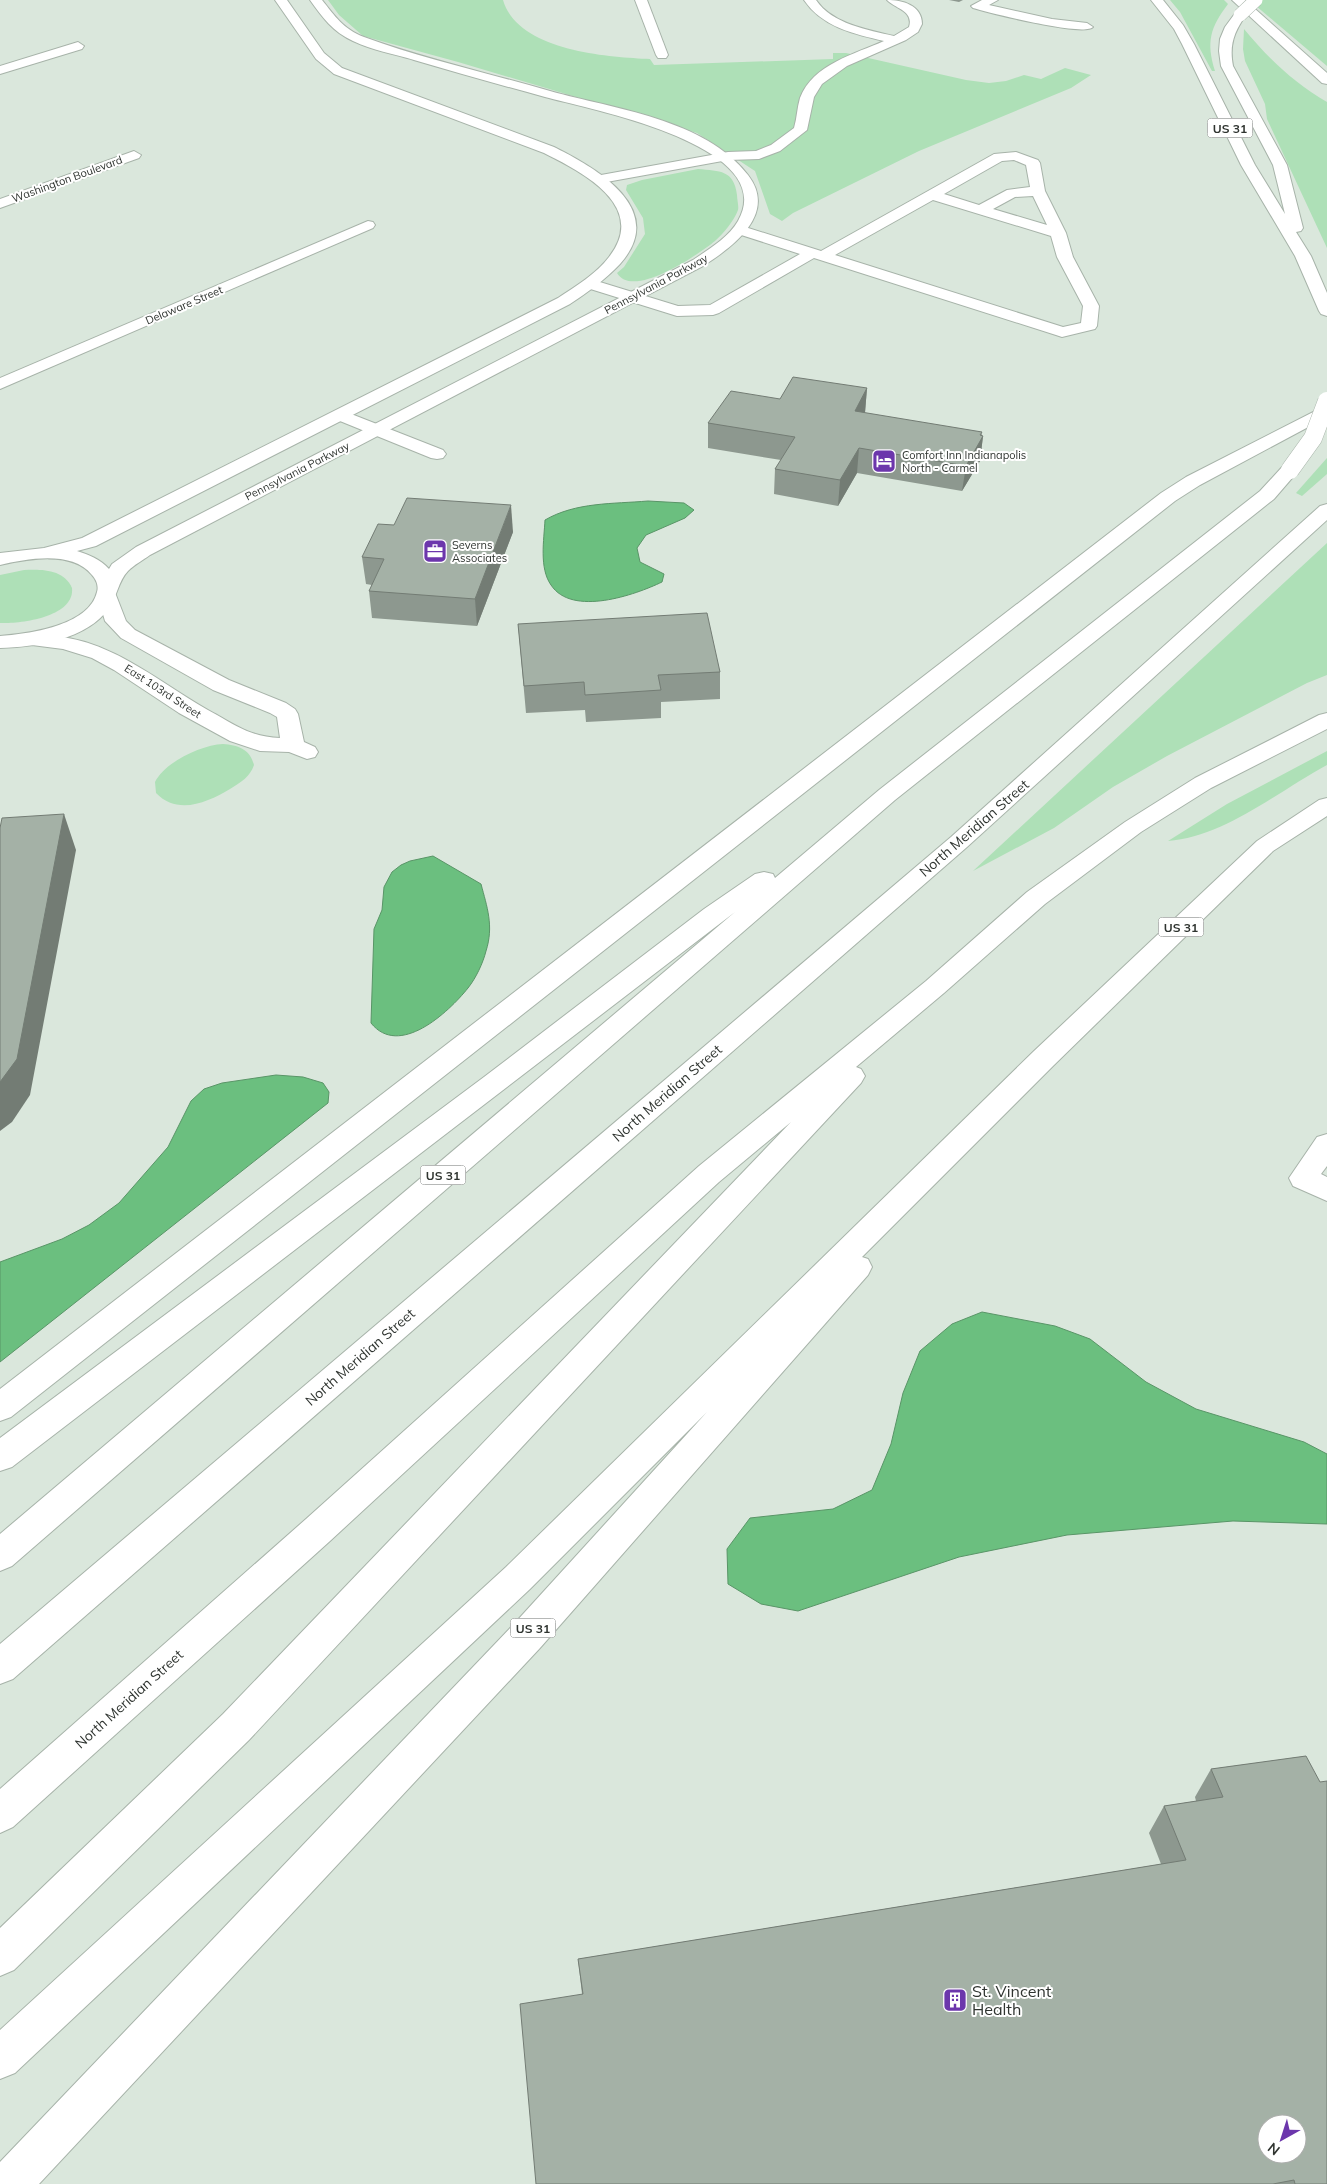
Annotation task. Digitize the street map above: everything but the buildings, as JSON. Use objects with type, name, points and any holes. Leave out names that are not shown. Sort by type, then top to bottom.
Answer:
[{"type":"main road","points":[[46,553],[88,542],[564,301],[590,284],[607,269],[626,243],[629,229],[626,208],[610,187],[601,179],[574,162],[549,150],[338,70],[320,56],[282,0]]},
{"type":"main road","name":"Pennsylvania Parkway","points":[[10,642],[67,629],[82,622],[93,613],[119,568],[143,551],[712,255],[740,230],[750,210],[752,196],[744,178],[726,156],[700,142],[661,127],[358,39],[339,29],[316,0]]},
{"type":"main road","points":[[641,0],[662,56]]},
{"type":"main road","points":[[810,0],[820,12],[834,21],[857,30],[895,40]]},
{"type":"main road","points":[[601,179],[726,156],[747,158],[781,146],[784,141],[800,130],[807,98],[816,82],[836,68],[910,32],[918,22],[911,12],[893,0]]},
{"type":"main road","points":[[992,0],[977,6],[1052,23],[1087,27]]},
{"type":"main road","name":"US 31","points":[[1156,0],[1180,28],[1248,165],[1304,256],[1327,310]]},
{"type":"main road","points":[[1238,0],[1327,80]]},
{"type":"main road","points":[[1256,0],[1230,27],[1224,47],[1225,57],[1227,66],[1280,166],[1304,256]]},
{"type":"main road","points":[[0,70],[78,46]]},
{"type":"main road","name":"Washington Boulevard","points":[[0,204],[134,154]]},
{"type":"main road","points":[[590,284],[677,311],[713,310],[817,254],[931,195],[999,157],[1016,156],[1033,162],[1038,191],[1058,233],[1065,257],[1090,306],[1089,326],[1062,332],[817,254],[740,230]]},
{"type":"main road","points":[[980,210],[1012,193],[1038,191]]},
{"type":"main road","points":[[931,195],[1058,233]]},
{"type":"main road","name":"Delaware Street","points":[[0,384],[368,226]]},
{"type":"main road","name":"US 31","points":[[0,1555],[887,795],[1268,495],[1310,447],[1322,419],[1327,401]]},
{"type":"main road","points":[[0,1407],[1168,497],[1193,481],[1327,410]]},
{"type":"main road","points":[[341,415],[437,454]]},
{"type":"main road","name":"North Meridian Street","points":[[0,1667],[959,842],[1327,510]]},
{"type":"main road","points":[[5,556],[46,553],[61,554],[86,561],[102,572],[106,580],[107,591]]},
{"type":"main road","name":"East 103rd Street","points":[[10,642],[65,643],[99,654],[122,665],[187,708],[238,736],[260,744],[300,748],[287,714],[278,708],[221,685],[119,628],[112,618],[107,591]]},
{"type":"main road","name":"North Meridian Street","points":[[0,1814],[318,1530],[709,1174],[935,987],[1036,898],[1133,827],[1203,783],[1327,720]]},
{"type":"main road","points":[[0,1457],[486,1090],[713,915],[887,795]]},
{"type":"main road","name":"US 31","points":[[9,2184],[526,1636],[1043,1059],[1265,846],[1327,805]]},
{"type":"main road","points":[[0,1956],[236,1727],[935,987]]},
{"type":"main road","points":[[0,2058],[518,1578],[1043,1059]]},
{"type":"main road","points":[[1327,1144],[1303,1178],[1327,1190]]},
{"type":"shaded area","points":[[328,0],[503,0],[512,17],[526,30],[545,41],[589,53],[650,59],[654,65],[833,59],[833,53],[846,53],[966,80],[989,83],[1006,81],[1024,75],[1041,79],[1065,68],[1091,75],[1071,88],[919,151],[793,213],[782,221],[770,214],[755,171],[697,133],[458,62],[363,36],[339,15]]},
{"type":"shaded area","points":[[1170,0],[1224,0],[1228,4],[1217,21],[1211,36],[1212,61],[1215,71],[1212,71],[1180,12]]},
{"type":"shaded area","points":[[1249,0],[1327,0],[1327,66]]},
{"type":"shaded area","points":[[1244,29],[1282,69],[1303,87],[1327,102],[1327,248],[1267,119],[1265,104],[1245,61],[1243,49]]},
{"type":"shaded area","points":[[698,169],[725,173],[733,181],[738,208],[731,223],[715,241],[681,264],[651,278],[637,281],[625,280],[617,273],[624,267],[645,234],[643,218],[626,190],[627,185],[642,180]]},
{"type":"shaded area","points":[[1327,458],[1327,474],[1302,496],[1296,493]]},
{"type":"shaded area","points":[[648,501],[684,503],[694,510],[685,518],[646,535],[637,548],[640,562],[664,574],[662,582],[621,597],[588,602],[573,600],[561,595],[551,585],[547,578],[544,562],[545,520],[557,514],[582,507]]},
{"type":"shaded area","points":[[1327,543],[1327,675],[1307,683],[1167,756],[1113,787],[1054,828],[973,871]]},
{"type":"shaded area","points":[[24,570],[45,570],[64,577],[72,588],[71,598],[65,606],[45,617],[20,622],[0,623],[0,575]]},
{"type":"shaded area","points":[[223,744],[234,745],[250,755],[254,765],[248,776],[230,789],[203,802],[193,804],[174,804],[156,793],[155,782],[175,761],[194,751]]},
{"type":"shaded area","points":[[1327,751],[1327,765],[1250,812],[1209,832],[1168,841],[1227,804]]},
{"type":"shaded area","points":[[433,856],[481,884],[490,925],[483,960],[468,988],[436,1019],[409,1034],[395,1036],[382,1033],[371,1023],[374,929],[382,910],[384,887],[392,872],[401,865]]},
{"type":"shaded area","points":[[276,1075],[303,1077],[323,1083],[329,1092],[328,1103],[0,1362],[0,1262],[62,1239],[89,1225],[119,1203],[168,1147],[191,1101],[204,1089],[222,1083]]},
{"type":"shaded area","points":[[982,1312],[1055,1326],[1090,1339],[1146,1382],[1196,1409],[1304,1442],[1327,1454],[1327,1524],[1233,1521],[1067,1535],[959,1557],[798,1611],[761,1604],[728,1584],[727,1549],[750,1518],[833,1509],[872,1490],[891,1444],[903,1393],[920,1351],[952,1324]]},
{"type":"place","name":"Comfort Inn Indianapolis North - Carmel","points":[[884,461]]},
{"type":"place","name":"Severns Associates","points":[[435,551]]},
{"type":"place","name":"St. Vincent Health","points":[[955,2000]]}]
